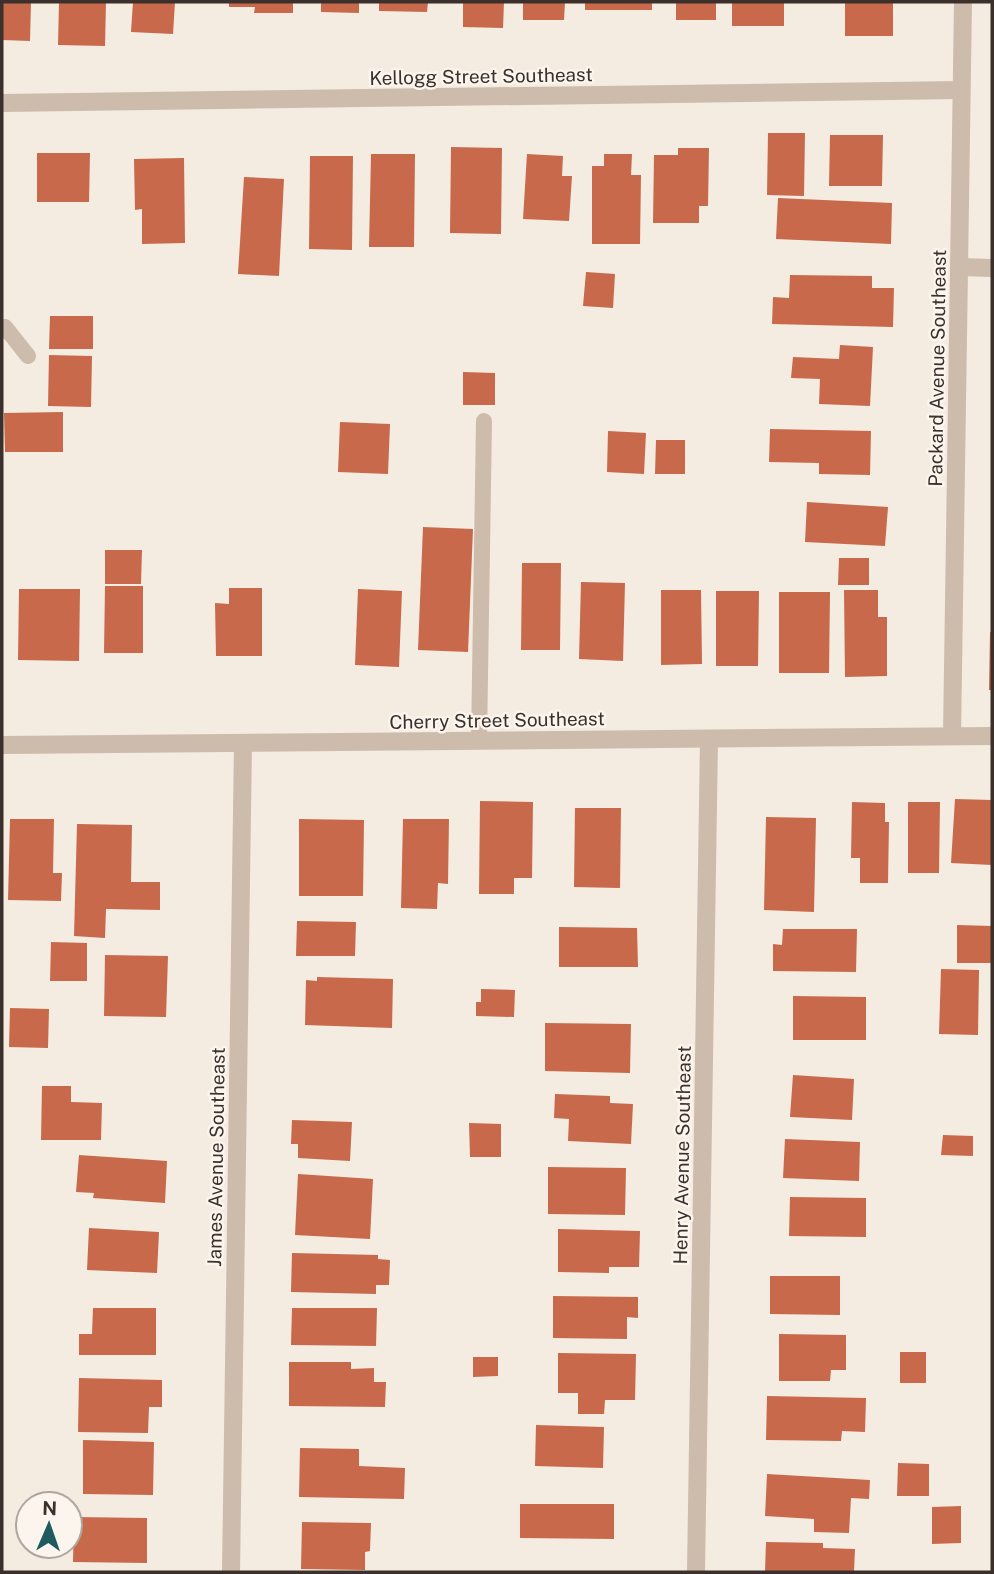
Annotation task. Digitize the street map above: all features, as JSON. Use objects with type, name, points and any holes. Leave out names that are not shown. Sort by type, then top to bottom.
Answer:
[{"type":"street","name":"Packard Avenue Southeast","points":[[952,736],[963,2]]},
{"type":"street","name":"Kellogg Street Southeast","points":[[2,103],[961,90]]},
{"type":"street","points":[[960,267],[992,268]]},
{"type":"street","name":"Cherry Street Southeast","points":[[2,745],[992,736]]},
{"type":"street","name":"Henry Avenue Southeast","points":[[696,1572],[709,739]]},
{"type":"street","name":"James Avenue Southeast","points":[[231,1572],[243,743]]},
{"type":"lane","points":[[2,327],[5,327],[28,356]]},
{"type":"lane","points":[[479,741],[484,421]]},
{"type":"building","points":[[2,2],[31,2],[30,41],[2,40]]},
{"type":"building","points":[[59,2],[106,2],[105,46],[58,45]]},
{"type":"building","points":[[133,2],[175,2],[173,34],[131,32]]},
{"type":"building","points":[[229,2],[293,2],[293,13],[254,13],[255,7],[229,7]]},
{"type":"building","points":[[321,2],[359,2],[359,13],[321,12]]},
{"type":"building","points":[[379,2],[428,2],[427,12],[379,11]]},
{"type":"building","points":[[463,2],[504,2],[503,28],[463,27]]},
{"type":"building","points":[[523,2],[565,2],[564,20],[523,20]]},
{"type":"building","points":[[585,2],[652,2],[652,10],[585,10]]},
{"type":"building","points":[[676,2],[716,2],[716,20],[676,20]]},
{"type":"building","points":[[732,2],[784,2],[784,26],[732,26]]},
{"type":"building","points":[[845,2],[893,2],[893,36],[845,36]]},
{"type":"building","points":[[768,133],[805,133],[804,196],[767,195]]},
{"type":"building","points":[[830,135],[883,135],[882,186],[829,186]]},
{"type":"building","points":[[451,147],[502,148],[501,234],[450,233]]},
{"type":"building","points":[[678,148],[709,148],[708,206],[699,206],[699,223],[653,223],[654,155],[678,155]]},
{"type":"building","points":[[37,153],[90,153],[89,202],[37,202]]},
{"type":"building","points":[[371,154],[415,154],[414,247],[369,247]]},
{"type":"building","points":[[527,154],[563,156],[562,176],[572,176],[569,221],[523,219]]},
{"type":"building","points":[[604,154],[632,154],[631,175],[641,175],[640,244],[592,244],[592,166],[604,166]]},
{"type":"building","points":[[310,156],[353,156],[352,250],[309,249]]},
{"type":"building","points":[[184,158],[185,243],[142,244],[142,209],[135,210],[134,159]]},
{"type":"building","points":[[244,177],[284,179],[279,276],[238,274]]},
{"type":"building","points":[[778,198],[892,203],[891,244],[776,239]]},
{"type":"building","points":[[586,272],[615,274],[613,308],[583,306]]},
{"type":"building","points":[[790,275],[872,276],[872,288],[894,288],[893,327],[772,324],[773,297],[789,298]]},
{"type":"building","points":[[50,316],[93,316],[93,349],[49,349]]},
{"type":"building","points":[[840,345],[873,347],[870,406],[819,404],[820,379],[791,378],[793,357],[839,359]]},
{"type":"building","points":[[49,355],[92,356],[91,407],[48,406]]},
{"type":"building","points":[[463,372],[495,373],[495,405],[463,405]]},
{"type":"building","points":[[63,412],[63,452],[5,452],[4,413]]},
{"type":"building","points":[[340,422],[390,424],[388,474],[338,472]]},
{"type":"building","points":[[770,429],[871,431],[870,475],[819,474],[819,463],[769,462]]},
{"type":"building","points":[[608,431],[646,433],[644,474],[607,472]]},
{"type":"building","points":[[656,440],[685,440],[685,474],[655,474]]},
{"type":"building","points":[[807,502],[888,507],[885,546],[805,542]]},
{"type":"building","points":[[423,527],[473,529],[468,652],[418,650]]},
{"type":"building","points":[[105,550],[142,550],[141,584],[105,584]]},
{"type":"building","points":[[839,558],[869,558],[869,585],[838,585]]},
{"type":"building","points":[[522,563],[561,563],[560,650],[521,650]]},
{"type":"building","points":[[581,582],[625,583],[623,661],[579,659]]},
{"type":"building","points":[[105,586],[143,586],[143,653],[104,653]]},
{"type":"building","points":[[229,588],[262,588],[262,656],[216,656],[215,603],[229,604]]},
{"type":"building","points":[[19,589],[80,589],[79,661],[18,660]]},
{"type":"building","points":[[358,589],[402,591],[399,667],[355,665]]},
{"type":"building","points":[[661,590],[701,590],[702,664],[661,665]]},
{"type":"building","points":[[844,590],[878,590],[878,617],[887,617],[887,676],[845,677]]},
{"type":"building","points":[[716,591],[759,591],[758,666],[716,666]]},
{"type":"building","points":[[779,592],[830,592],[829,673],[779,673]]},
{"type":"building","points":[[992,632],[992,690],[989,690]]},
{"type":"building","points":[[955,799],[992,800],[992,865],[951,863]]},
{"type":"building","points":[[480,801],[533,802],[532,878],[514,878],[514,894],[479,894]]},
{"type":"building","points":[[852,802],[885,803],[885,822],[889,822],[888,883],[860,883],[860,858],[851,858]]},
{"type":"building","points":[[908,802],[940,802],[939,873],[908,873]]},
{"type":"building","points":[[575,808],[621,808],[620,888],[574,887]]},
{"type":"building","points":[[766,817],[816,818],[814,912],[764,910]]},
{"type":"building","points":[[10,819],[54,819],[53,873],[62,873],[61,901],[8,900]]},
{"type":"building","points":[[299,819],[364,820],[363,896],[299,896]]},
{"type":"building","points":[[403,819],[449,819],[448,884],[438,883],[437,909],[401,908]]},
{"type":"building","points":[[77,824],[132,825],[131,882],[160,882],[160,910],[106,909],[105,938],[74,936]]},
{"type":"building","points":[[297,921],[356,922],[355,956],[296,956]]},
{"type":"building","points":[[957,925],[992,926],[992,963],[957,963]]},
{"type":"building","points":[[559,927],[637,928],[638,967],[559,967]]},
{"type":"building","points":[[783,929],[857,929],[856,972],[773,971],[773,944],[782,945]]},
{"type":"building","points":[[51,942],[87,943],[87,981],[50,981]]},
{"type":"building","points":[[105,955],[168,956],[166,1017],[104,1016]]},
{"type":"building","points":[[941,969],[979,970],[978,1035],[939,1034]]},
{"type":"building","points":[[317,977],[393,979],[392,1028],[305,1025],[306,980],[317,981]]},
{"type":"building","points":[[481,989],[515,990],[514,1017],[476,1016],[476,1002],[481,1002]]},
{"type":"building","points":[[793,996],[866,997],[866,1040],[793,1040]]},
{"type":"building","points":[[10,1008],[49,1009],[48,1048],[9,1047]]},
{"type":"building","points":[[545,1023],[631,1024],[630,1073],[545,1071]]},
{"type":"building","points":[[793,1075],[854,1079],[852,1120],[790,1117]]},
{"type":"building","points":[[42,1086],[71,1086],[71,1102],[102,1103],[101,1140],[41,1140]]},
{"type":"building","points":[[555,1094],[610,1096],[610,1103],[633,1104],[631,1144],[568,1141],[569,1119],[554,1118]]},
{"type":"building","points":[[292,1120],[352,1122],[350,1161],[298,1158],[298,1144],[291,1144]]},
{"type":"building","points":[[469,1123],[501,1124],[501,1157],[470,1157]]},
{"type":"building","points":[[943,1135],[973,1136],[973,1156],[941,1155]]},
{"type":"building","points":[[785,1139],[860,1142],[859,1181],[783,1178]]},
{"type":"building","points":[[79,1155],[167,1161],[165,1203],[93,1198],[94,1193],[76,1192]]},
{"type":"building","points":[[548,1167],[626,1168],[625,1215],[548,1214]]},
{"type":"building","points":[[298,1174],[373,1179],[370,1239],[295,1235]]},
{"type":"building","points":[[790,1197],[866,1198],[866,1237],[789,1236]]},
{"type":"building","points":[[89,1228],[159,1232],[157,1273],[87,1270]]},
{"type":"building","points":[[558,1229],[640,1231],[639,1267],[609,1267],[609,1273],[558,1272]]},
{"type":"building","points":[[292,1253],[378,1255],[378,1259],[390,1260],[389,1285],[376,1285],[376,1294],[291,1292]]},
{"type":"building","points":[[770,1276],[840,1276],[840,1315],[770,1314]]},
{"type":"building","points":[[553,1296],[638,1297],[638,1318],[627,1317],[627,1339],[553,1338]]},
{"type":"building","points":[[93,1308],[156,1308],[156,1355],[79,1355],[79,1334],[92,1334]]},
{"type":"building","points":[[292,1308],[377,1308],[376,1346],[291,1345]]},
{"type":"building","points":[[779,1334],[846,1335],[846,1370],[831,1370],[830,1381],[779,1381]]},
{"type":"building","points":[[900,1352],[926,1352],[926,1383],[900,1383]]},
{"type":"building","points":[[558,1353],[636,1354],[635,1400],[605,1400],[604,1414],[578,1414],[578,1393],[558,1393]]},
{"type":"building","points":[[473,1357],[498,1357],[498,1376],[473,1377]]},
{"type":"building","points":[[289,1362],[351,1362],[351,1369],[374,1368],[374,1382],[386,1382],[385,1407],[289,1406]]},
{"type":"building","points":[[79,1378],[162,1380],[162,1407],[149,1407],[148,1433],[78,1432]]},
{"type":"building","points":[[767,1396],[866,1398],[865,1432],[842,1431],[841,1441],[766,1440]]},
{"type":"building","points":[[536,1425],[604,1427],[603,1468],[535,1466]]},
{"type":"building","points":[[83,1440],[154,1442],[153,1495],[84,1494]]},
{"type":"building","points":[[300,1448],[359,1449],[359,1466],[405,1468],[404,1499],[299,1497]]},
{"type":"building","points":[[898,1463],[929,1464],[929,1496],[897,1496]]},
{"type":"building","points":[[767,1474],[870,1480],[869,1499],[851,1498],[849,1533],[814,1532],[814,1519],[765,1516]]},
{"type":"building","points":[[520,1504],[614,1504],[614,1539],[520,1538]]},
{"type":"building","points":[[961,1506],[961,1543],[932,1544],[932,1507]]},
{"type":"building","points":[[84,1517],[147,1518],[147,1563],[73,1562],[84,1560]]},
{"type":"building","points":[[302,1522],[371,1523],[370,1551],[365,1552],[365,1570],[301,1569]]},
{"type":"building","points":[[766,1542],[823,1543],[823,1548],[855,1549],[854,1572],[765,1572]]}]
